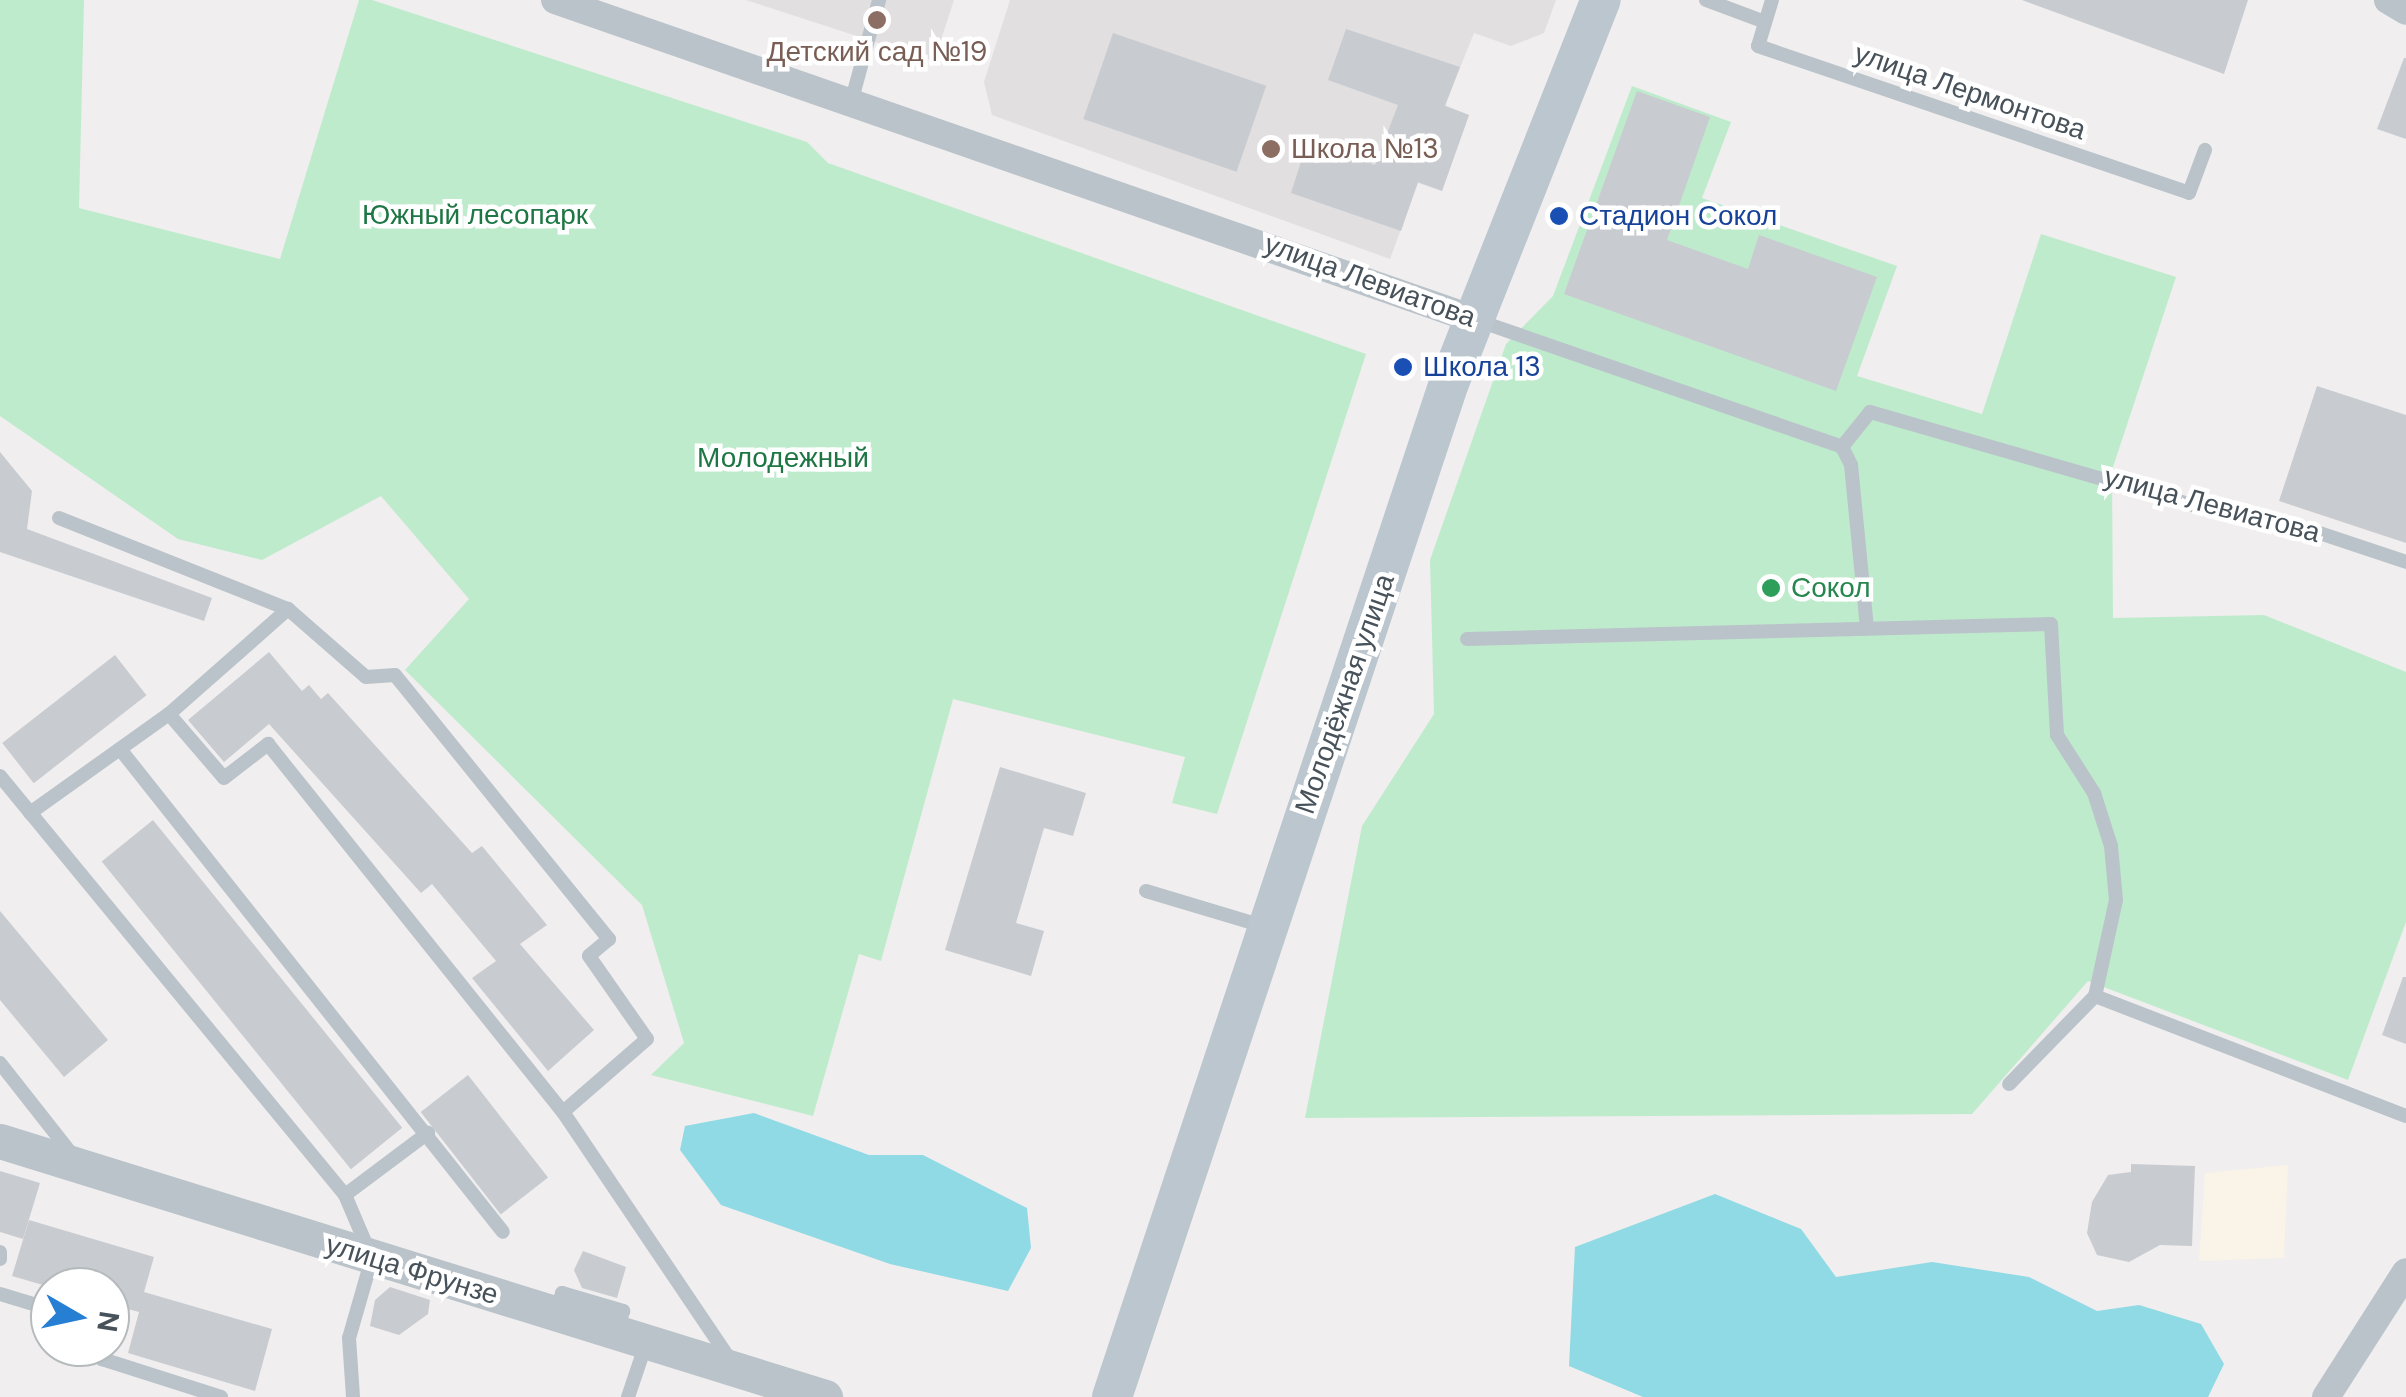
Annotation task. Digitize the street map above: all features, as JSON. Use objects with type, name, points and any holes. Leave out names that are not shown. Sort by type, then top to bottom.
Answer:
[{"type":"main road","name":"Молодёжная улица","points":[[1112,1397],[1474,319],[1601,0]]},
{"type":"street","name":"улица Левиатова","points":[[555,0],[852,99],[1474,319]]},
{"type":"street","points":[[2388,0],[2406,12]]},
{"type":"street","name":"улица Фрунзе","points":[[0,1141],[825,1397]]},
{"type":"street","points":[[2326,1397],[2406,1272]]},
{"type":"lane","points":[[852,99],[879,0]]},
{"type":"lane","points":[[1706,0],[1765,22],[1772,0]]},
{"type":"lane","name":"улица Лермонтова","points":[[1765,22],[1758,46],[2189,193],[2205,150]]},
{"type":"lane","name":"улица Левиатова","points":[[1474,319],[1842,448],[1870,412],[2221,513],[2280,520],[2406,562]]},
{"type":"lane","points":[[1842,448],[1851,464],[1867,628]]},
{"type":"lane","points":[[58,518],[288,610],[366,677],[395,674],[609,939],[589,956],[647,1039],[563,1112]]},
{"type":"lane","points":[[30,814],[169,714],[288,610]]},
{"type":"lane","points":[[1467,640],[2052,624],[2056,736],[2094,793],[2111,846],[2116,900],[2096,996],[2009,1084]]},
{"type":"lane","points":[[169,714],[224,778],[268,744],[563,1112],[736,1368]]},
{"type":"lane","points":[[120,749],[503,1232]]},
{"type":"lane","points":[[0,776],[346,1195],[372,1258],[349,1338],[353,1397]]},
{"type":"lane","points":[[1146,891],[1267,927]]},
{"type":"lane","points":[[2096,996],[2406,1116]]},
{"type":"lane","points":[[0,1063],[82,1167]]},
{"type":"lane","points":[[346,1195],[428,1133]]},
{"type":"lane","points":[[0,1294],[30,1302]]},
{"type":"lane","points":[[628,1397],[632,1336]]},
{"type":"lane","points":[[127,1367],[221,1397]]},
{"type":"shaded area","name":"Детский сад №19","points":[[746,0],[954,0],[934,61]]},
{"type":"shaded area","name":"Школа №13","points":[[1010,0],[1556,0],[1544,33],[1511,46],[1474,33],[1445,105],[1469,115],[1442,191],[1418,183],[1390,259],[992,115],[984,82]]},
{"type":"shaded area","points":[[2288,1165],[2284,1258],[2199,1261],[2205,1173]]},
{"type":"green space","name":"Молодежный","points":[[0,0],[84,0],[79,208],[280,259],[359,0],[372,0],[807,142],[828,163],[1366,354],[1217,814],[1172,803],[1185,757],[953,699],[881,961],[859,954],[813,1116],[651,1075],[684,1043],[642,905],[405,670],[469,599],[381,496],[262,560],[178,539],[0,416]]},
{"type":"green space","name":"Сокол","points":[[1632,86],[1731,122],[1702,198],[1897,266],[1857,376],[1982,414],[2041,234],[2176,277],[2112,470],[2113,618],[2264,615],[2406,672],[2406,922],[2348,1080],[2088,981],[1972,1114],[1305,1118],[1362,826],[1434,714],[1430,560],[1506,344],[1553,296]]},
{"type":"water","points":[[754,1113],[869,1155],[923,1155],[1027,1208],[1031,1248],[1008,1291],[890,1264],[721,1205],[680,1150],[685,1126]]},
{"type":"water","points":[[1715,1194],[1801,1229],[1836,1277],[1932,1262],[2029,1277],[2097,1311],[2139,1305],[2201,1324],[2224,1364],[2208,1397],[1643,1397],[1569,1366],[1575,1247]]},
{"type":"building","points":[[2022,0],[2248,0],[2224,74]]},
{"type":"building","points":[[1346,29],[1460,67],[1445,106],[1469,115],[1442,191],[1418,182],[1401,231],[1291,193],[1308,140],[1375,165],[1398,105],[1328,80]]},
{"type":"building","points":[[1113,33],[1266,86],[1237,172],[1083,119]]},
{"type":"building","points":[[2406,58],[2406,139],[2377,129]]},
{"type":"building","points":[[1637,91],[1710,117],[1667,240],[1748,269],[1759,235],[1877,277],[1836,391],[1564,294]]},
{"type":"building","points":[[2317,386],[2406,415],[2406,543],[2279,501]]},
{"type":"building","points":[[0,452],[32,491],[27,529],[212,598],[204,621],[0,552]]},
{"type":"building","points":[[269,652],[302,691],[309,685],[321,699],[328,693],[472,853],[482,846],[547,925],[520,944],[594,1030],[548,1071],[472,978],[496,961],[432,884],[421,893],[269,724],[224,762],[188,720]]},
{"type":"building","points":[[115,655],[146,695],[34,783],[2,743]]},
{"type":"building","points":[[1000,767],[1086,793],[1073,836],[1044,828],[1016,923],[1044,931],[1031,976],[945,950]]},
{"type":"building","points":[[153,820],[402,1128],[351,1169],[102,862]]},
{"type":"building","points":[[0,911],[108,1040],[64,1077],[0,1000]]},
{"type":"building","points":[[2406,977],[2406,1044],[2382,1035]]},
{"type":"building","points":[[468,1075],[548,1177],[501,1214],[421,1112]]},
{"type":"building","points":[[2131,1164],[2195,1166],[2192,1246],[2160,1245],[2129,1262],[2097,1255],[2087,1233],[2092,1202],[2108,1175],[2131,1172]]},
{"type":"building","points":[[0,1171],[40,1183],[23,1239],[0,1232]]},
{"type":"building","points":[[29,1220],[154,1257],[144,1292],[272,1329],[255,1391],[130,1354],[139,1312],[130,1310],[130,1267],[30,1267],[30,1281],[12,1276]]},
{"type":"building","points":[[583,1251],[626,1267],[617,1298],[582,1288],[574,1270]]},
{"type":"building","points":[[390,1287],[430,1300],[428,1314],[399,1335],[370,1326],[375,1300]]},
{"type":"place","name":"Детский сад №19","points":[[877,20]]},
{"type":"place","name":"Школа №13","points":[[1271,149]]},
{"type":"place","name":"Стадион Сокол","points":[[1559,216]]},
{"type":"place","name":"Школа 13","points":[[1403,367]]},
{"type":"place","name":"Сокол","points":[[1771,588]]},
{"type":"park label","name":"Южный лесопарк","points":[[475,215]]}]
